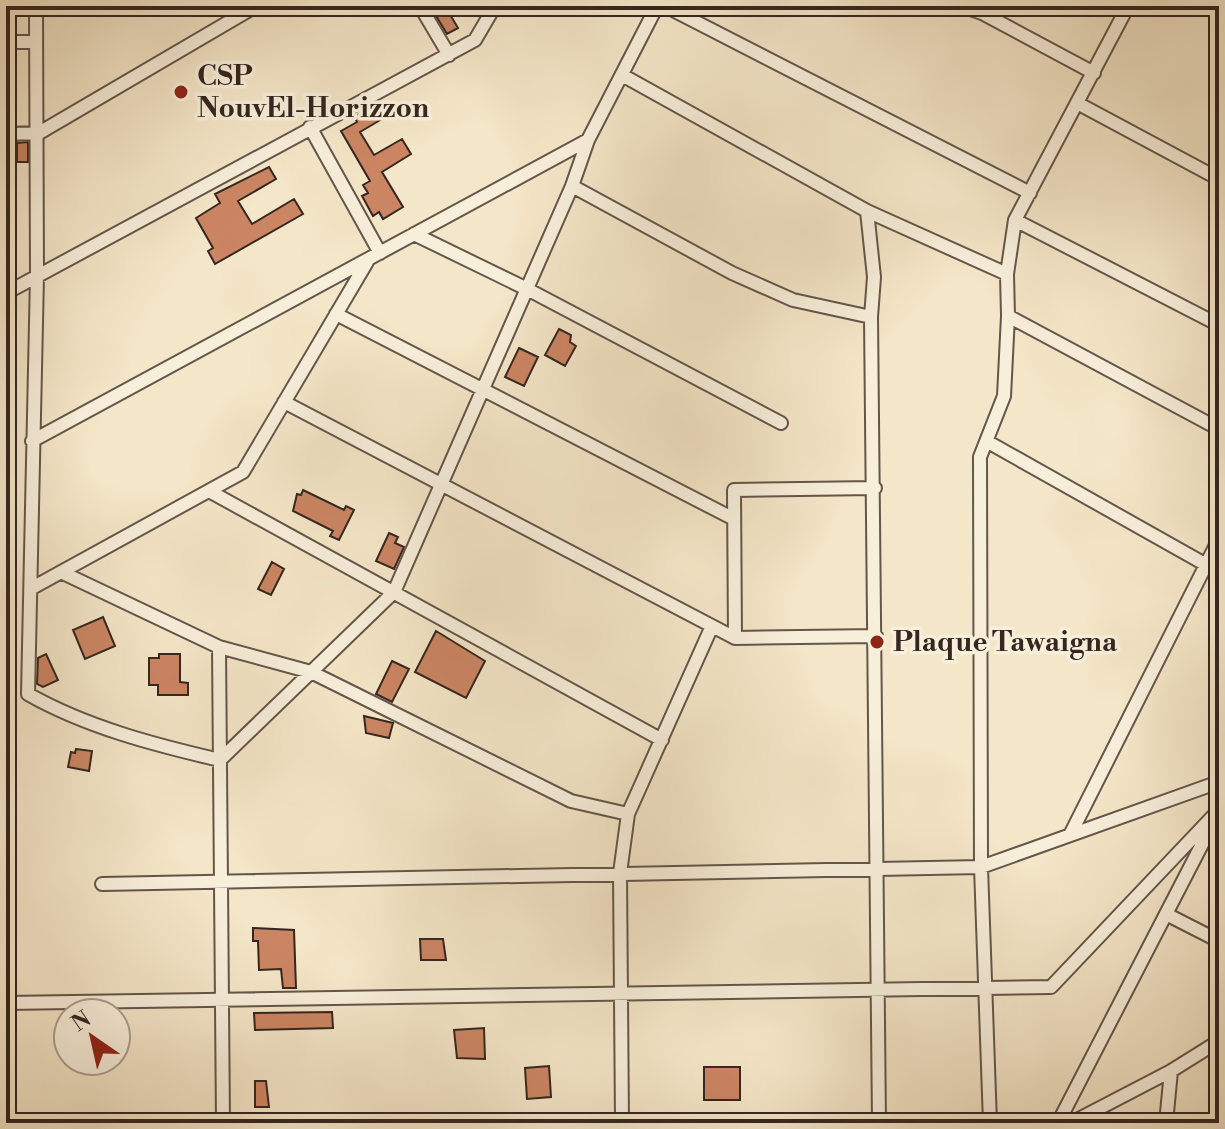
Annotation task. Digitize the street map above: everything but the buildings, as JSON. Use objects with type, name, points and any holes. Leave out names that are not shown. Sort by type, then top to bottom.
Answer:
[{"type":"street","points":[[36,6],[39,133],[28,694],[107,728],[160,746],[220,760]]},
{"type":"street","points":[[6,134],[39,133],[256,6]]},
{"type":"street","points":[[420,6],[449,55]]},
{"type":"street","points":[[6,293],[475,40],[495,6]]},
{"type":"street","points":[[220,760],[394,592],[572,186],[588,140],[657,6]]},
{"type":"street","points":[[665,6],[1030,193]]},
{"type":"street","points":[[961,6],[983,10],[1094,73]]},
{"type":"street","points":[[990,1123],[988,988],[981,867],[980,457],[1004,396],[1007,274],[1015,220],[1079,104],[1128,6]]},
{"type":"street","points":[[6,42],[36,42]]},
{"type":"street","points":[[622,75],[867,211],[1007,274]]},
{"type":"street","points":[[1079,104],[1219,179]]},
{"type":"street","points":[[310,127],[374,256]]},
{"type":"street","points":[[32,441],[588,140]]},
{"type":"street","points":[[572,186],[732,273],[793,300],[871,317]]},
{"type":"street","points":[[867,211],[874,277],[871,317],[879,1123]]},
{"type":"street","points":[[1015,220],[1219,325]]},
{"type":"street","points":[[414,234],[527,289],[781,423]]},
{"type":"street","points":[[32,588],[243,472],[336,314],[374,256]]},
{"type":"street","points":[[336,314],[734,519]]},
{"type":"street","points":[[1008,316],[1219,429]]},
{"type":"street","points":[[284,402],[735,638],[876,636]]},
{"type":"street","points":[[988,442],[1219,572]]},
{"type":"street","points":[[735,638],[734,490],[875,488]]},
{"type":"street","points":[[209,491],[662,740]]},
{"type":"street","points":[[1070,835],[1219,539]]},
{"type":"street","points":[[61,572],[219,647],[311,672],[571,801],[628,814]]},
{"type":"street","points":[[622,1123],[620,873],[628,814],[712,626]]},
{"type":"street","points":[[219,647],[223,1123]]},
{"type":"street","points":[[102,884],[981,867],[1219,782]]},
{"type":"street","points":[[1058,1123],[1219,811]]},
{"type":"street","points":[[6,1003],[1051,987],[1219,811]]},
{"type":"street","points":[[1166,914],[1219,941]]},
{"type":"street","points":[[1071,1123],[1171,1071],[1219,1041]]},
{"type":"street","points":[[1166,1123],[1171,1071]]},
{"type":"place","name":"CSP NouvEl-Horizzon","points":[[181,92]]},
{"type":"place","name":"Plaque Tawaigna","points":[[877,642]]}]
